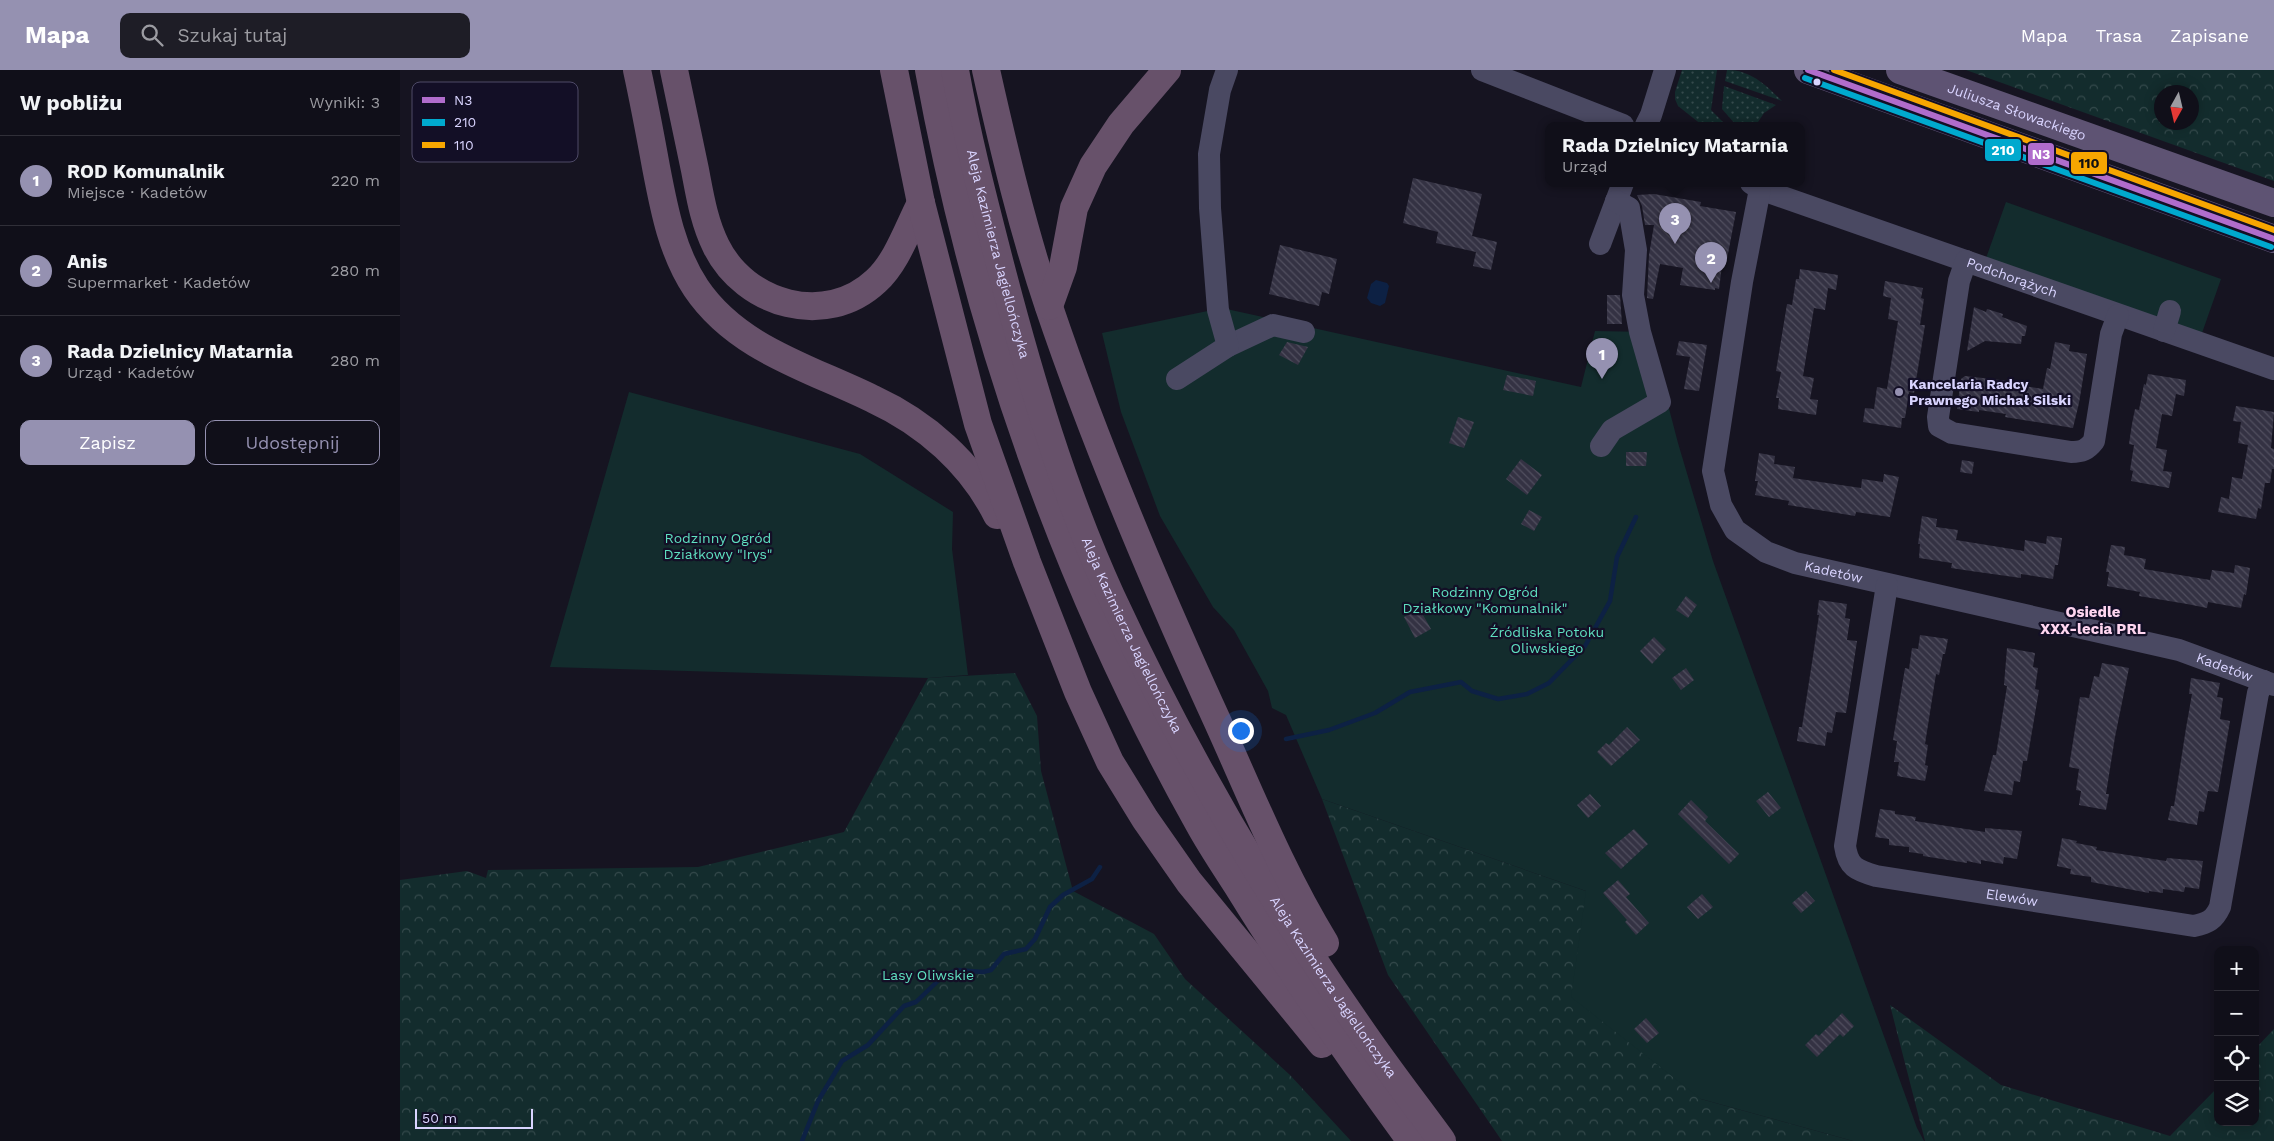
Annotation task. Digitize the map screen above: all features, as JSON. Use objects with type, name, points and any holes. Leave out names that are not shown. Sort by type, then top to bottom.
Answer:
[{"type":"highway","points":[[637,70],[672,238],[683,266],[711,308],[728,324],[751,341],[778,357],[874,399],[917,424],[939,441],[973,475],[991,503],[1018,556],[1027,562]]},
{"type":"highway","points":[[674,70],[706,222],[717,248],[732,270],[747,284],[766,297],[784,303],[811,307],[831,305],[863,292],[877,281],[890,264],[921,203]]},
{"type":"highway","points":[[894,70],[921,203],[978,424],[1027,562],[1090,718],[1110,762],[1145,820],[1189,882],[1354,1082],[1372,1088]]},
{"type":"highway","name":"Aleja Kazimierza Jagiellończyka","points":[[929,70],[940,126],[983,305],[1022,433],[1082,590],[1128,687],[1199,825],[1272,941],[1410,1141]]},
{"type":"highway","name":"Aleja Kazimierza Jagiellończyka","points":[[955,70],[964,120],[1019,335],[1068,492],[1111,595],[1191,755],[1224,814],[1297,933],[1361,1029],[1442,1141]]},
{"type":"highway","points":[[986,70],[1007,165],[1049,306],[1112,480],[1158,591],[1278,854],[1310,919],[1360,999],[1459,1141]]},
{"type":"highway","points":[[1049,306],[1063,267],[1074,208],[1093,166],[1122,124],[1167,70]]},
{"type":"main road","points":[[1808,70],[2274,239]]},
{"type":"main road","name":"Juliusza Słowackiego","points":[[1900,70],[2274,203]]},
{"type":"street","points":[[1227,70],[1220,90],[1209,154],[1210,208],[1218,310],[1228,346]]},
{"type":"street","points":[[1482,70],[1615,122]]},
{"type":"street","points":[[1655,122],[1665,70]]},
{"type":"street","name":"Kadetów","points":[[1756,187],[1714,453],[1713,471],[1720,505],[1735,530],[1766,552],[1803,566],[2179,650],[2269,683]]},
{"type":"street","name":"Podchorążych","points":[[1759,187],[2118,315],[2167,321],[2274,369]]},
{"type":"street","points":[[1600,244],[1620,192]]},
{"type":"street","points":[[1601,446],[1612,430],[1660,402],[1640,332],[1633,295],[1636,250],[1629,208],[1620,192]]},
{"type":"street","points":[[1966,262],[1959,281],[1938,418],[1939,426],[1952,433],[2071,452],[2080,452],[2088,449],[2094,441],[2111,334],[2118,315]]},
{"type":"street","points":[[1177,379],[1228,346],[1272,325],[1304,332]]},
{"type":"street","name":"Elewów","points":[[1887,585],[1845,846],[1846,858],[1860,872],[2194,926],[2207,924],[2215,918],[2220,907],[2258,693],[2269,683]]},
{"type":"green space","points":[[1682,70],[1717,70],[1711,110],[1723,122],[1698,122],[1678,106],[1675,92]]},
{"type":"green space","points":[[1727,70],[1751,76],[1764,84],[1782,101],[1725,81]]},
{"type":"green space","points":[[1966,70],[2274,70],[2274,181]]},
{"type":"green space","points":[[1724,86],[1776,105],[1764,113],[1758,122],[1733,122],[1722,109]]},
{"type":"green space","points":[[2006,202],[2221,279],[2202,333],[1985,261]]},
{"type":"green space","name":"Rodzinny Ogród Działkowy \"Komunalnik\"","points":[[1222,308],[1581,387],[1595,331],[1649,332],[1678,443],[1713,561],[1917,1128],[1924,1141],[1853,1141],[1701,1099],[1571,997],[1586,891],[1322,799],[1286,715],[1272,708],[1268,691],[1234,630],[1213,607],[1160,516],[1121,412],[1102,333]]},
{"type":"green space","name":"Rodzinny Ogród Działkowy \"Irys\"","points":[[629,392],[860,454],[953,512],[952,549],[968,675],[928,678],[550,667]]},
{"type":"green space","name":"Lasy Oliwskie","points":[[1015,673],[1037,716],[1041,771],[1073,891],[1154,934],[1185,979],[1290,1075],[1351,1141],[400,1141],[400,880],[467,871],[486,878],[488,870],[698,867],[844,832],[928,678]]},
{"type":"green space","points":[[1322,799],[1586,891],[1701,1099],[1853,1141],[1502,1141],[1388,975]]},
{"type":"green space","points":[[1890,1005],[2001,1085],[2170,1136],[2214,1091],[2214,1126],[2259,1126],[2259,1045],[2274,1029],[2274,1141],[1925,1141]]},
{"type":"water","points":[[1376,280],[1387,283],[1389,286],[1385,303],[1380,306],[1371,303],[1367,298],[1371,284]]},
{"type":"building","points":[[1413,178],[1482,194],[1472,236],[1497,242],[1491,270],[1473,266],[1476,252],[1436,243],[1438,232],[1403,223]]},
{"type":"building","points":[[1654,194],[1701,202],[1700,206],[1736,212],[1727,259],[1723,258],[1719,289],[1680,285],[1683,268],[1660,264],[1653,299],[1647,298],[1649,255],[1654,225],[1645,225],[1642,206],[1637,195]]},
{"type":"building","points":[[1280,245],[1337,259],[1329,294],[1322,292],[1319,306],[1269,294]]},
{"type":"building","points":[[1800,269],[1838,275],[1836,290],[1828,288],[1825,310],[1814,308],[1803,376],[1814,378],[1810,399],[1818,400],[1816,415],[1778,409],[1779,398],[1776,398],[1781,372],[1776,371],[1787,304],[1792,305],[1796,279],[1799,279]]},
{"type":"building","points":[[1885,281],[1923,288],[1921,298],[1924,299],[1920,325],[1925,325],[1914,393],[1909,392],[1905,418],[1902,418],[1901,428],[1863,422],[1865,408],[1874,409],[1877,387],[1887,389],[1898,321],[1888,319],[1891,298],[1883,296]]},
{"type":"building","points":[[1607,295],[1620,295],[1622,324],[1607,324]]},
{"type":"building","points":[[1974,307],[1986,312],[1987,309],[2003,314],[2002,317],[2027,326],[2025,336],[2022,336],[2021,344],[1985,341],[1967,351]]},
{"type":"building","points":[[1679,341],[1707,345],[1699,391],[1684,389],[1690,357],[1676,355]]},
{"type":"building","points":[[1287,342],[1308,347],[1298,365],[1279,355]]},
{"type":"building","points":[[2055,342],[2070,345],[2069,351],[2087,354],[2073,428],[2005,417],[2006,414],[1957,409],[1961,379],[1965,376],[2009,381],[2011,384],[2043,389],[2047,368],[2050,369]]},
{"type":"building","points":[[2148,374],[2186,380],[2184,396],[2176,394],[2172,416],[2162,414],[2156,448],[2167,450],[2163,471],[2172,472],[2169,488],[2131,481],[2133,471],[2130,470],[2134,445],[2129,444],[2132,424],[2135,409],[2139,410]]},
{"type":"building","points":[[1507,375],[1536,381],[1533,396],[1503,390]]},
{"type":"building","points":[[2236,406],[2274,412],[2271,448],[2274,449],[2274,469],[2272,469],[2270,483],[2265,483],[2261,509],[2258,508],[2256,519],[2218,512],[2221,497],[2229,499],[2232,477],[2242,479],[2248,445],[2238,443],[2241,422],[2233,421]]},
{"type":"building","points":[[1458,417],[1474,422],[1464,448],[1449,443]]},
{"type":"building","points":[[1626,452],[1647,452],[1646,466],[1626,466]]},
{"type":"building","points":[[1759,453],[1775,456],[1774,464],[1795,467],[1793,478],[1861,488],[1862,479],[1883,482],[1884,474],[1899,477],[1890,517],[1856,512],[1855,516],[1788,505],[1789,501],[1755,495],[1758,481],[1755,481]]},
{"type":"building","points":[[1521,459],[1542,475],[1527,495],[1506,479]]},
{"type":"building","points":[[1962,460],[1974,462],[1972,474],[1960,472]]},
{"type":"building","points":[[1529,510],[1542,517],[1534,531],[1521,524]]},
{"type":"building","points":[[1922,516],[1937,519],[1936,527],[1958,530],[1956,540],[2024,551],[2025,540],[2046,544],[2047,536],[2062,538],[2058,565],[2055,565],[2053,579],[2021,574],[2021,578],[1951,568],[1952,563],[1919,558],[1920,544],[1918,544]]},
{"type":"building","points":[[2111,545],[2125,547],[2124,555],[2146,559],[2144,569],[2210,580],[2212,570],[2234,573],[2235,565],[2250,568],[2246,595],[2244,594],[2241,608],[2208,602],[2207,608],[2139,596],[2140,592],[2107,586],[2109,572],[2106,572]]},
{"type":"building","points":[[1686,596],[1697,605],[1688,618],[1676,610]]},
{"type":"building","points":[[1819,600],[1847,604],[1845,618],[1850,619],[1847,640],[1857,641],[1846,713],[1836,712],[1832,733],[1827,732],[1825,746],[1797,741],[1799,727],[1802,727],[1819,615],[1817,615]]},
{"type":"building","points":[[1419,608],[1431,629],[1415,638],[1404,617]]},
{"type":"building","points":[[1920,635],[1948,639],[1939,675],[1936,674],[1925,744],[1928,745],[1925,765],[1928,766],[1925,781],[1897,776],[1899,762],[1894,762],[1897,741],[1893,740],[1905,668],[1909,669],[1912,648],[1918,649]]},
{"type":"building","points":[[1654,637],[1666,649],[1652,664],[1640,651]]},
{"type":"building","points":[[2007,648],[2035,653],[2033,667],[2038,668],[2035,689],[2039,690],[2027,761],[2023,761],[2020,782],[2014,781],[2012,795],[1984,791],[1993,755],[1996,755],[2007,686],[2004,685]]},
{"type":"building","points":[[2102,663],[2129,668],[2115,737],[2106,794],[2109,794],[2106,810],[2079,805],[2081,791],[2076,790],[2079,769],[2069,767],[2080,697],[2089,698],[2094,676],[2099,677]]},
{"type":"building","points":[[1686,668],[1694,680],[1681,690],[1672,678]]},
{"type":"building","points":[[2191,678],[2220,683],[2217,697],[2223,698],[2220,719],[2230,721],[2218,792],[2208,791],[2204,812],[2199,811],[2197,825],[2168,820],[2171,806],[2174,806],[2192,694],[2189,694]]},
{"type":"building","points":[[1627,727],[1640,740],[1611,766],[1597,752],[1606,743],[1609,745]]},
{"type":"building","points":[[1768,792],[1781,808],[1769,817],[1756,801]]},
{"type":"building","points":[[1590,794],[1601,806],[1588,818],[1577,805]]},
{"type":"building","points":[[1691,800],[1708,817],[1705,821],[1739,854],[1729,864],[1678,814]]},
{"type":"building","points":[[1880,809],[1895,811],[1895,814],[1916,817],[1915,821],[1985,832],[1985,828],[2022,831],[2017,859],[2004,857],[2003,864],[1981,860],[1981,864],[1967,861],[1967,863],[1923,856],[1923,854],[1909,852],[1909,847],[1889,845],[1889,839],[1875,837]]},
{"type":"building","points":[[1634,829],[1648,844],[1621,869],[1605,853]]},
{"type":"building","points":[[2062,838],[2097,847],[2096,850],[2166,861],[2167,858],[2203,861],[2199,889],[2185,887],[2184,892],[2163,889],[2163,893],[2149,891],[2149,893],[2091,882],[2091,877],[2070,874],[2071,869],[2057,866]]},
{"type":"building","points":[[1618,880],[1630,894],[1626,897],[1649,923],[1636,935],[1625,922],[1627,920],[1603,893]]},
{"type":"building","points":[[1806,891],[1815,901],[1801,913],[1792,903]]},
{"type":"building","points":[[1702,894],[1713,907],[1698,919],[1687,907]]},
{"type":"building","points":[[1842,1013],[1854,1026],[1843,1037],[1840,1034],[1817,1057],[1805,1045],[1816,1034],[1819,1036]]},
{"type":"building","points":[[1646,1018],[1659,1033],[1647,1043],[1634,1029]]},
{"type":"waterway","points":[[1286,739],[1329,730],[1375,713],[1410,692],[1461,682],[1472,691],[1498,699],[1527,694],[1549,683],[1585,646],[1610,601],[1617,557],[1636,517]]},
{"type":"waterway","points":[[802,1141],[818,1101],[842,1061],[868,1045],[904,1006],[916,1002],[943,976],[957,970],[983,972],[991,970],[1004,954],[1026,949],[1035,939],[1050,907],[1063,895],[1092,879],[1100,867]]},
{"type":"transit line","name":"N3","points":[[1808,70],[2274,239]]},
{"type":"transit line","name":"110","points":[[1834,70],[2274,230]]},
{"type":"transit line","name":"210","points":[[1805,78],[2271,247]]},
{"type":"place","name":"Rada Dzielnicy Matarnia","points":[[1675,244]]},
{"type":"place","name":"Anis","points":[[1711,283]]},
{"type":"place","name":"ROD Komunalnik","points":[[1602,379]]},
{"type":"place","name":"Kancelaria Radcy Prawnego Michał Silski","points":[[1899,392]]},
{"type":"district","name":"Osiedle XXX-lecia PRL","points":[[2093,620]]},
{"type":"park label","name":"Źródliska Potoku Oliwskiego","points":[[1547,640]]}]
